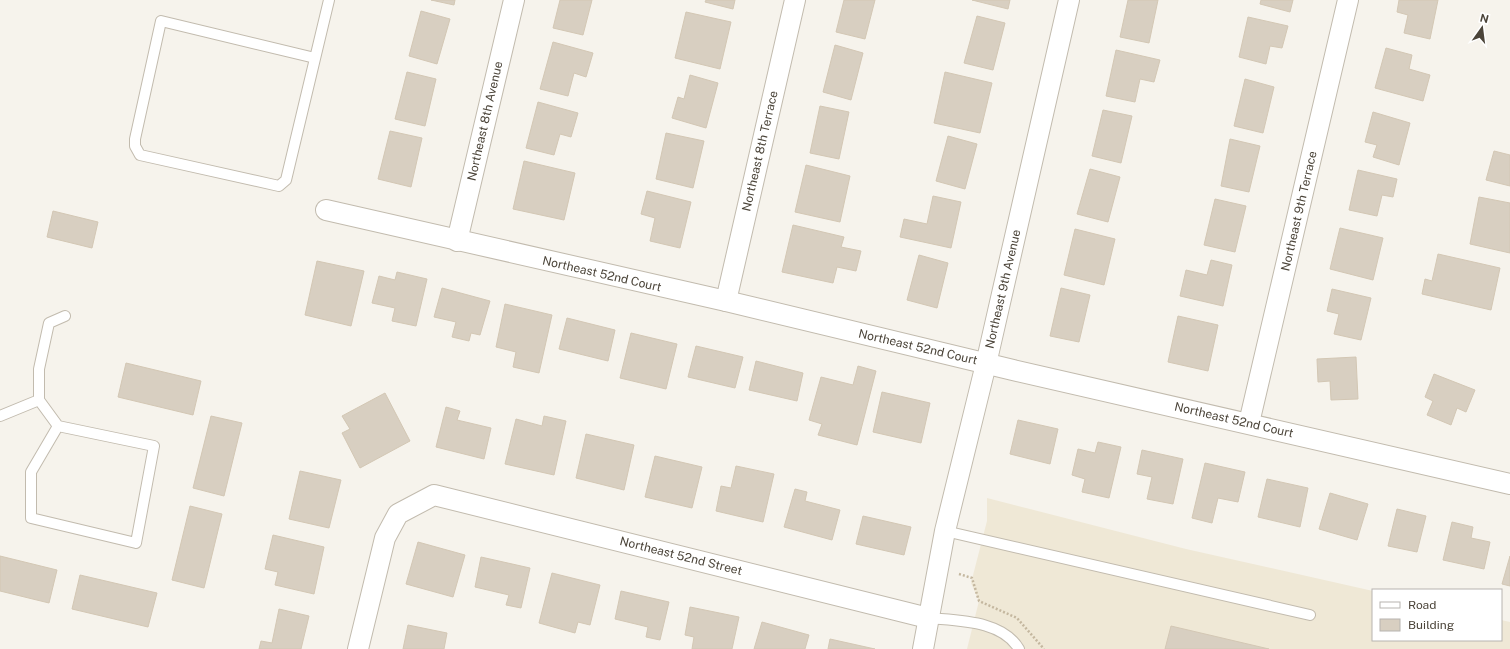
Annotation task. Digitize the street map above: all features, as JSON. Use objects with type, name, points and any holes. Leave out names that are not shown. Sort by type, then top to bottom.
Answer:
[{"type":"street","name":"Northeast 8th Avenue","points":[[457,241],[514,0]]},
{"type":"street","name":"Northeast 8th Terrace","points":[[726,301],[795,0]]},
{"type":"street","name":"Northeast 9th Avenue","points":[[923,649],[945,531],[986,364],[1069,0]]},
{"type":"street","name":"Northeast 9th Terrace","points":[[1249,423],[1348,0]]},
{"type":"street","name":"Northeast 52nd Court","points":[[326,210],[726,301],[986,364],[1510,484]]},
{"type":"street","name":"Northeast 52nd Street","points":[[358,649],[384,538],[398,514],[434,495],[928,618]]},
{"type":"lane","points":[[315,58],[161,21],[142,105],[135,146],[140,155],[278,186],[286,180],[329,0]]},
{"type":"lane","points":[[58,426],[30,472],[31,518],[136,543],[154,446],[58,426],[39,400],[39,369],[49,323],[65,316]]},
{"type":"lane","points":[[0,416],[39,400]]},
{"type":"lane","points":[[945,531],[1310,616]]},
{"type":"lane","points":[[928,618],[983,624],[1013,639],[1019,649]]},
{"type":"path","points":[[953,572],[972,578],[979,601],[1017,618],[1044,649]]},
{"type":"shaded area","points":[[987,498],[1186,549],[1372,591],[1372,641],[1502,641],[1502,620],[1510,622],[1510,649],[967,649],[979,601],[971,583],[987,521]]},
{"type":"building","points":[[431,0],[455,0],[454,5]]},
{"type":"building","points":[[560,0],[592,0],[583,35],[553,28]]},
{"type":"building","points":[[706,0],[735,0],[733,9],[705,2]]},
{"type":"building","points":[[844,0],[875,0],[865,39],[836,32]]},
{"type":"building","points":[[972,0],[1010,0],[1008,9]]},
{"type":"building","points":[[1128,0],[1158,0],[1149,43],[1120,37]]},
{"type":"building","points":[[1261,0],[1293,0],[1290,12],[1260,4]]},
{"type":"building","points":[[1399,0],[1438,0],[1430,39],[1404,33],[1408,15],[1397,12]]},
{"type":"building","points":[[421,11],[450,19],[437,64],[409,56]]},
{"type":"building","points":[[686,12],[731,22],[720,69],[675,58]]},
{"type":"building","points":[[977,16],[1005,23],[993,70],[964,63]]},
{"type":"building","points":[[1248,17],[1288,26],[1282,48],[1270,46],[1266,64],[1239,57]]},
{"type":"building","points":[[553,42],[593,53],[586,77],[574,73],[568,96],[540,89]]},
{"type":"building","points":[[835,45],[863,53],[851,100],[823,92]]},
{"type":"building","points":[[1386,48],[1412,55],[1409,69],[1430,75],[1423,101],[1375,88]]},
{"type":"building","points":[[1116,50],[1160,60],[1154,82],[1140,79],[1135,102],[1106,96]]},
{"type":"building","points":[[407,72],[436,79],[425,126],[395,119]]},
{"type":"building","points":[[945,72],[992,83],[980,133],[934,123]]},
{"type":"building","points":[[690,75],[718,83],[706,128],[672,118],[678,97],[684,99]]},
{"type":"building","points":[[1245,79],[1274,87],[1263,133],[1234,126]]},
{"type":"building","points":[[538,102],[578,113],[571,137],[560,134],[554,155],[526,148]]},
{"type":"building","points":[[820,106],[849,112],[839,159],[810,153]]},
{"type":"building","points":[[1103,110],[1132,116],[1121,163],[1092,156]]},
{"type":"building","points":[[1373,112],[1410,123],[1399,165],[1373,157],[1377,145],[1365,142]]},
{"type":"building","points":[[390,131],[422,138],[411,187],[378,179]]},
{"type":"building","points":[[666,133],[704,141],[693,188],[656,179]]},
{"type":"building","points":[[948,136],[977,144],[965,189],[936,181]]},
{"type":"building","points":[[1230,139],[1260,146],[1249,192],[1221,186]]},
{"type":"building","points":[[1494,151],[1510,155],[1510,186],[1486,180]]},
{"type":"building","points":[[524,161],[575,173],[564,220],[513,209]]},
{"type":"building","points":[[806,165],[850,176],[840,222],[795,212]]},
{"type":"building","points":[[1090,169],[1120,177],[1108,222],[1077,214]]},
{"type":"building","points":[[1358,170],[1397,179],[1393,197],[1382,195],[1377,216],[1349,210]]},
{"type":"building","points":[[647,191],[691,202],[680,248],[650,241],[655,218],[641,214]]},
{"type":"building","points":[[933,196],[961,202],[951,248],[900,237],[904,219],[927,224]]},
{"type":"building","points":[[1479,197],[1510,203],[1510,253],[1470,244]]},
{"type":"building","points":[[1215,199],[1246,206],[1235,252],[1204,245]]},
{"type":"building","points":[[53,211],[98,222],[92,248],[47,237]]},
{"type":"building","points":[[793,225],[844,237],[841,247],[861,251],[856,271],[837,267],[833,283],[782,272]]},
{"type":"building","points":[[1340,228],[1383,238],[1373,280],[1330,269]]},
{"type":"building","points":[[1075,229],[1115,239],[1104,285],[1064,275]]},
{"type":"building","points":[[1438,254],[1500,268],[1491,310],[1422,294],[1425,279],[1432,281]]},
{"type":"building","points":[[919,255],[948,263],[937,308],[907,300]]},
{"type":"building","points":[[1211,260],[1232,265],[1223,306],[1180,296],[1186,270],[1207,275]]},
{"type":"building","points":[[317,261],[364,271],[351,326],[305,315]]},
{"type":"building","points":[[397,272],[427,279],[416,326],[392,321],[395,308],[372,303],[379,276],[395,280]]},
{"type":"building","points":[[442,288],[490,301],[480,335],[471,333],[469,341],[452,337],[456,322],[434,317]]},
{"type":"building","points":[[1061,288],[1090,295],[1079,342],[1050,336]]},
{"type":"building","points":[[1332,289],[1371,298],[1361,340],[1334,334],[1339,314],[1327,311]]},
{"type":"building","points":[[505,304],[552,315],[539,373],[513,367],[516,352],[496,347]]},
{"type":"building","points":[[1178,316],[1218,325],[1208,371],[1168,362]]},
{"type":"building","points":[[567,318],[615,330],[608,361],[559,349]]},
{"type":"building","points":[[631,333],[677,344],[666,389],[620,378]]},
{"type":"building","points":[[696,346],[743,357],[735,388],[688,377]]},
{"type":"building","points":[[1356,357],[1358,399],[1331,400],[1330,381],[1318,382],[1317,359]]},
{"type":"building","points":[[756,361],[803,373],[797,401],[749,390]]},
{"type":"building","points":[[126,363],[201,381],[193,415],[118,397]]},
{"type":"building","points":[[858,366],[876,371],[857,445],[818,435],[822,424],[809,420],[821,377],[853,385]]},
{"type":"building","points":[[1434,374],[1475,390],[1466,412],[1457,408],[1451,425],[1427,415],[1433,401],[1425,397]]},
{"type":"building","points":[[882,392],[930,403],[921,443],[873,432]]},
{"type":"building","points":[[385,393],[410,441],[360,468],[342,433],[350,429],[342,416]]},
{"type":"building","points":[[446,407],[460,411],[457,420],[491,428],[484,459],[436,447]]},
{"type":"building","points":[[211,416],[242,423],[224,496],[193,488]]},
{"type":"building","points":[[544,416],[566,421],[554,475],[505,464],[516,419],[542,426]]},
{"type":"building","points":[[1018,420],[1058,429],[1050,464],[1010,454]]},
{"type":"building","points":[[586,434],[634,445],[624,490],[576,478]]},
{"type":"building","points":[[1098,442],[1121,447],[1109,498],[1082,492],[1085,479],[1072,475],[1078,449],[1095,453]]},
{"type":"building","points":[[1142,450],[1183,459],[1173,504],[1147,499],[1152,477],[1137,474]]},
{"type":"building","points":[[655,456],[702,467],[692,508],[645,497]]},
{"type":"building","points":[[1205,463],[1245,472],[1238,502],[1218,498],[1212,523],[1192,518]]},
{"type":"building","points":[[736,466],[774,474],[763,522],[716,511],[721,486],[731,488]]},
{"type":"building","points":[[300,471],[341,480],[329,528],[289,519]]},
{"type":"building","points":[[1267,479],[1308,488],[1300,527],[1258,517]]},
{"type":"building","points":[[795,489],[807,492],[805,501],[840,510],[832,540],[784,527]]},
{"type":"building","points":[[1330,493],[1368,504],[1357,540],[1319,529]]},
{"type":"building","points":[[190,506],[222,514],[204,588],[172,580]]},
{"type":"building","points":[[1397,509],[1426,516],[1417,552],[1388,546]]},
{"type":"building","points":[[863,516],[911,527],[904,555],[856,544]]},
{"type":"building","points":[[1452,522],[1473,527],[1471,538],[1490,542],[1484,569],[1443,560]]},
{"type":"building","points":[[273,535],[324,547],[314,594],[275,585],[278,572],[265,569]]},
{"type":"building","points":[[418,542],[465,555],[453,597],[406,584]]},
{"type":"building","points":[[0,556],[57,570],[49,603],[0,591]]},
{"type":"building","points":[[1510,556],[1510,586],[1502,584]]},
{"type":"building","points":[[481,557],[530,568],[521,608],[506,605],[509,595],[475,587]]},
{"type":"building","points":[[552,573],[600,585],[590,625],[578,622],[575,633],[539,623]]},
{"type":"building","points":[[80,575],[157,593],[148,627],[72,609]]},
{"type":"building","points":[[621,591],[669,602],[660,640],[646,637],[648,627],[615,619]]},
{"type":"building","points":[[690,607],[739,617],[732,649],[692,649],[694,637],[685,635]]},
{"type":"building","points":[[279,609],[309,616],[301,649],[259,649],[261,641],[272,643]]},
{"type":"building","points":[[762,622],[809,635],[805,649],[754,649]]},
{"type":"building","points":[[408,625],[447,633],[444,649],[403,649]]},
{"type":"building","points":[[1171,626],[1269,649],[1165,649]]},
{"type":"building","points":[[830,639],[875,649],[828,649]]}]
